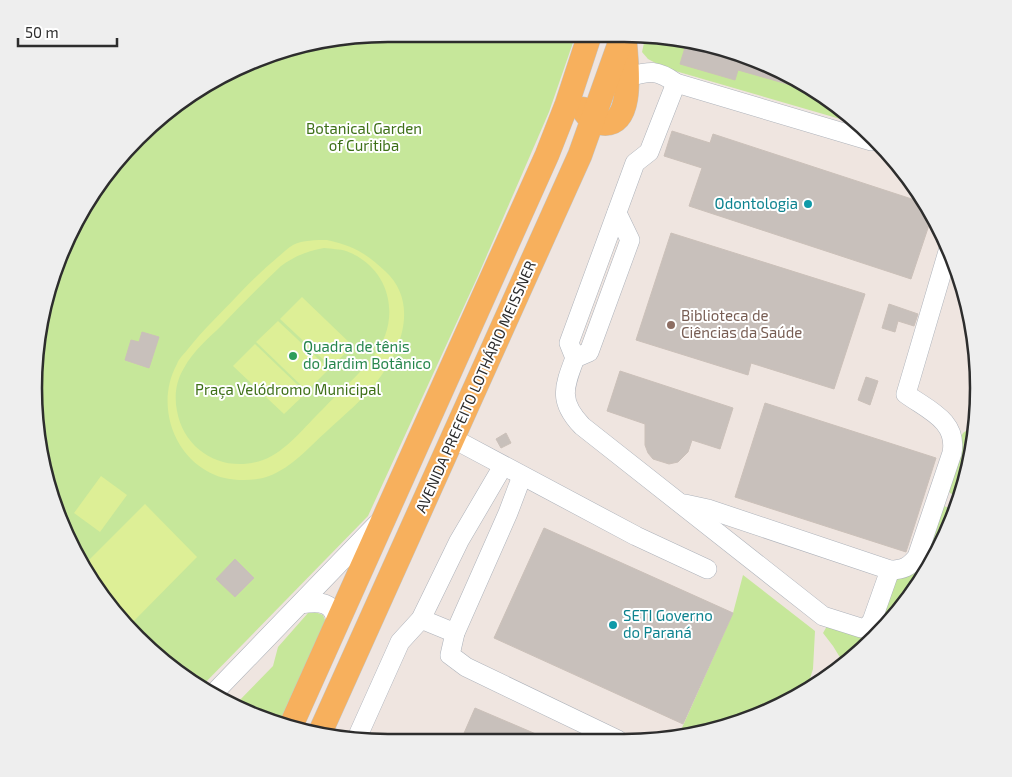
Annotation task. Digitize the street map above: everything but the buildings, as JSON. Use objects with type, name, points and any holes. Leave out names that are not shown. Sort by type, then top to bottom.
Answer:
[{"type":"main road","name":"AVENIDA PREFEITO LOTHÁRIO MEISSNER","points":[[293,721],[547,155],[587,42]]},
{"type":"main road","name":"AVENIDA PREFEITO LOTHÁRIO MEISSNER","points":[[322,728],[580,155],[620,42]]},
{"type":"main road","points":[[576,78],[580,103],[586,114],[593,121],[603,124],[614,122],[622,112],[626,101],[627,83],[624,42]]},
{"type":"main road","points":[[436,402],[463,415]]},
{"type":"main road","points":[[307,689],[334,702]]},
{"type":"street","points":[[627,83],[647,82],[661,85],[676,83],[862,138]]},
{"type":"street","points":[[676,83],[649,152],[635,164],[569,343],[575,358],[565,384],[565,400],[571,415],[582,426],[822,616],[861,628],[867,627],[872,621],[890,570]]},
{"type":"street","points":[[680,503],[708,509],[890,570],[900,570],[911,565],[917,557],[953,448],[952,433],[946,424],[906,394],[945,261]]},
{"type":"street","points":[[452,438],[636,536],[707,569]]},
{"type":"street","points":[[359,733],[400,642],[421,618],[470,521],[503,466]]},
{"type":"street","points":[[522,476],[455,632],[450,655],[466,667],[606,734]]},
{"type":"street","points":[[218,689],[384,517]]},
{"type":"street","points":[[470,521],[498,534]]},
{"type":"street","points":[[301,604],[325,603],[333,610],[336,617],[336,625]]},
{"type":"street","points":[[421,618],[455,632]]},
{"type":"green space","points":[[573,42],[549,112],[477,278],[368,516],[206,682],[160,649],[128,617],[89,562],[78,542],[61,500],[49,456],[45,434],[42,388],[45,343],[54,299],[78,235],[114,178],[128,160],[160,128],[215,89],[256,69],[299,54],[343,45],[366,43]]},
{"type":"green space","points":[[644,43],[669,45],[713,54],[735,61],[777,78],[816,101],[841,119],[665,68],[648,59],[642,52]]},
{"type":"green space","points":[[327,240],[359,251],[372,259],[395,283],[402,297],[404,311],[400,340],[394,354],[387,368],[367,394],[290,465],[272,475],[258,479],[232,479],[215,475],[200,467],[188,456],[172,428],[168,412],[168,396],[171,380],[178,362],[200,335],[242,291],[293,245],[301,242]],"holes":[[[324,248],[346,251],[362,259],[374,270],[382,283],[388,297],[389,312],[387,328],[382,343],[362,370],[280,451],[263,460],[248,464],[234,464],[208,456],[188,438],[181,425],[177,411],[176,389],[184,368],[202,345],[281,266],[301,254]]]},
{"type":"green space","name":"Quadra de tênis do Jardim Botânico","points":[[302,297],[353,346],[331,367],[280,319]]},
{"type":"green space","name":"Quadra de tênis do Jardim Botânico","points":[[278,321],[329,369],[307,391],[256,342]]},
{"type":"green space","name":"Quadra de tênis do Jardim Botânico","points":[[255,344],[306,393],[284,414],[233,366]]},
{"type":"green space","points":[[967,430],[963,456],[953,495],[948,491],[959,441],[963,433]]},
{"type":"green space","points":[[101,476],[127,495],[100,532],[74,513]]},
{"type":"green space","points":[[145,504],[197,557],[133,622],[114,599],[88,561]]},
{"type":"green space","points":[[944,506],[948,508],[934,542],[911,581],[884,617],[840,658],[823,633],[827,626],[854,634],[907,569]]},
{"type":"green space","points":[[743,575],[815,631],[813,669],[810,680],[777,699],[756,708],[713,723],[681,730],[733,613]]},
{"type":"green space","points":[[315,612],[323,615],[324,624],[281,717],[239,701],[273,666],[278,647],[308,613]]},
{"type":"place","name":"Odontologia","points":[[808,204]]},
{"type":"place","name":"Biblioteca de Ciências da Saúde","points":[[671,325]]},
{"type":"place","name":"Quadra de tênis do Jardim Botânico","points":[[293,356]]},
{"type":"place","name":"SETI Governo do Paraná","points":[[613,625]]},
{"type":"park label","name":"Botanical Garden of Curitiba","points":[[364,138]]},
{"type":"park label","name":"Praça Velódromo Municipal","points":[[288,390]]}]
